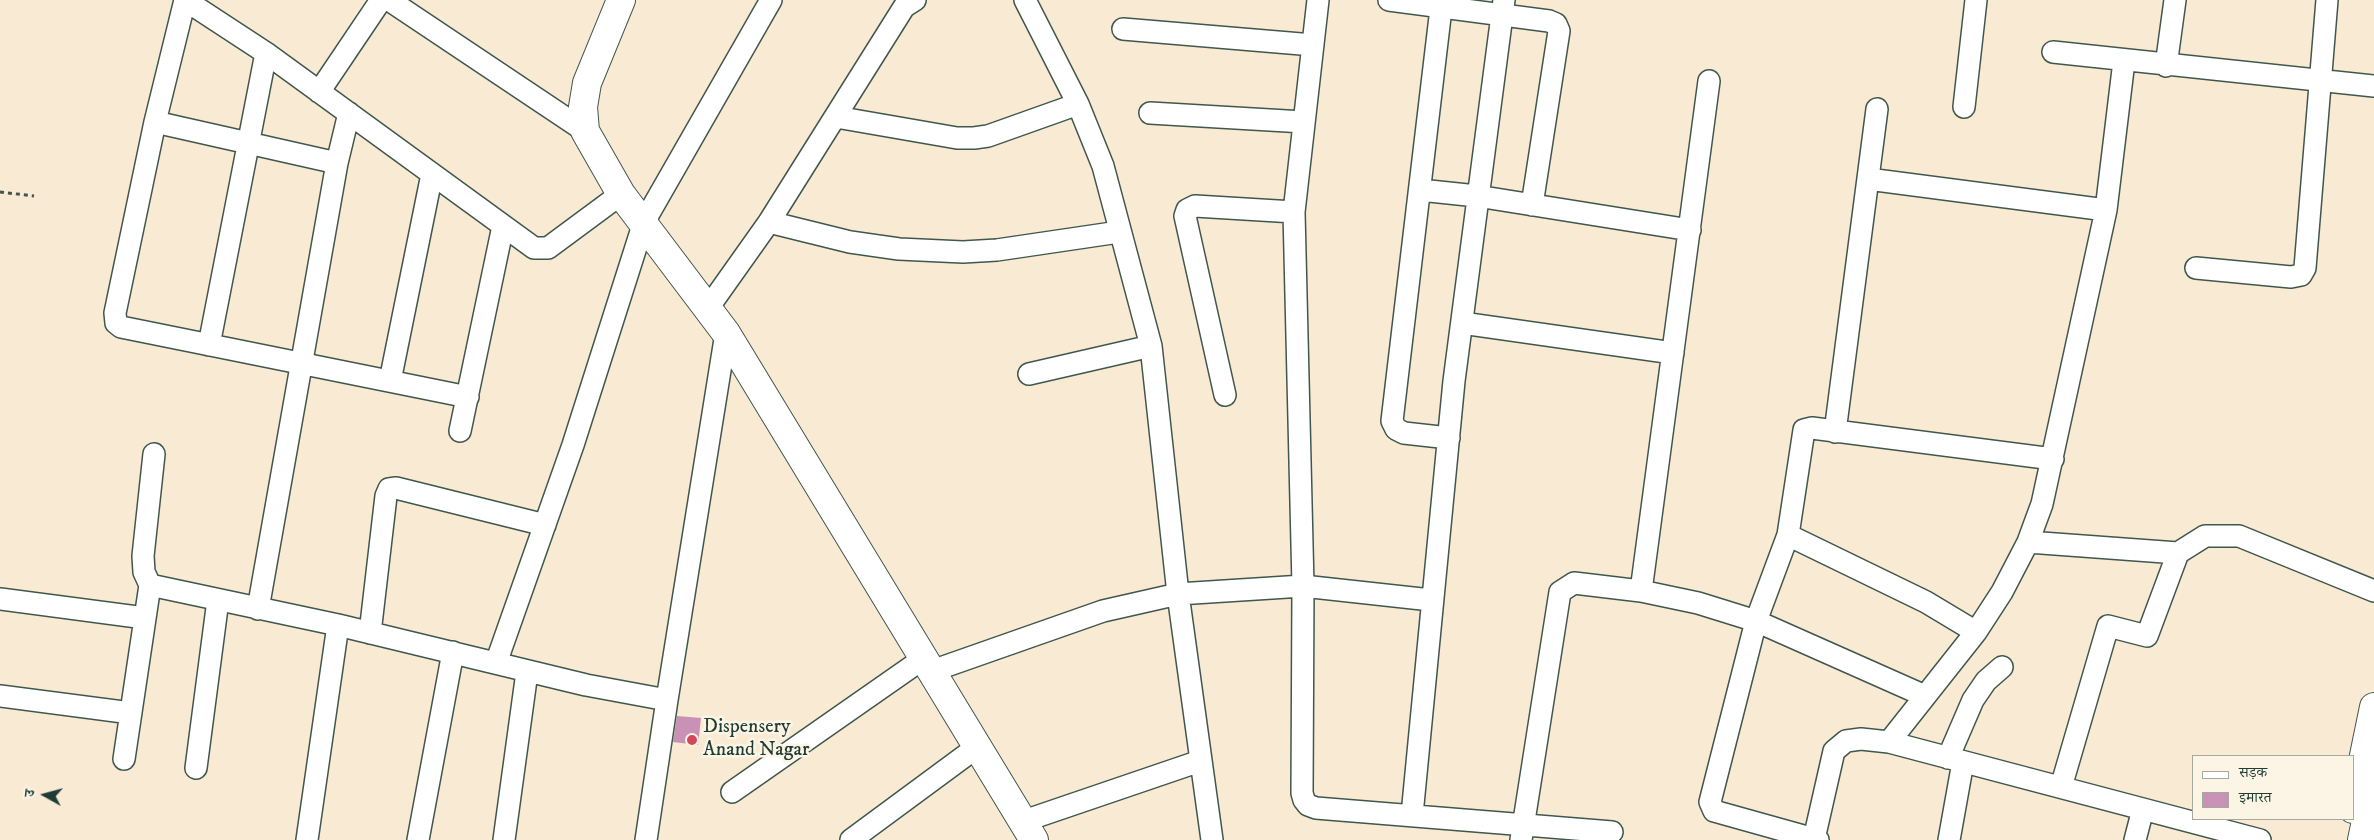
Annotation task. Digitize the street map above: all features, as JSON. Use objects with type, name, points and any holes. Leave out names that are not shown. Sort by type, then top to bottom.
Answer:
[{"type":"street","points":[[468,397],[121,327],[116,323],[115,313],[155,122],[185,0],[266,53],[534,248],[548,248],[621,194]]},
{"type":"street","points":[[319,92],[380,0]]},
{"type":"street","points":[[389,0],[585,131]]},
{"type":"street","points":[[621,0],[587,83],[583,107],[585,131],[621,194],[726,333],[1029,831],[1200,761]]},
{"type":"street","points":[[496,663],[573,445],[644,222],[771,0]]},
{"type":"street","points":[[1318,0],[1294,212],[1303,586],[1302,793],[1304,800],[1308,805],[1316,808],[1412,815],[1522,832],[1612,832]]},
{"type":"street","points":[[1389,0],[1503,7],[1556,24],[1559,31],[1532,205]]},
{"type":"street","points":[[1964,108],[1976,0]]},
{"type":"street","points":[[2166,66],[2175,0]]},
{"type":"street","points":[[2196,268],[2291,277],[2301,276],[2307,257],[2327,0]]},
{"type":"street","points":[[708,308],[769,222],[836,117],[903,2]]},
{"type":"street","points":[[1030,2],[1078,104],[1103,166],[1151,346],[1178,594],[1212,840]]},
{"type":"street","points":[[1442,3],[1392,421],[1396,429],[1404,433],[1449,438]]},
{"type":"street","points":[[1412,815],[1431,600],[1449,438],[1503,7]]},
{"type":"street","points":[[1123,29],[1313,45]]},
{"type":"street","points":[[2053,52],[2166,66],[2374,86]]},
{"type":"street","points":[[208,345],[266,53]]},
{"type":"street","points":[[1889,742],[1976,632],[2002,592],[2028,542],[2042,504],[2106,210],[2124,61]]},
{"type":"street","points":[[1641,591],[1709,81]]},
{"type":"street","points":[[836,117],[957,138],[974,138],[988,136],[1078,104]]},
{"type":"street","points":[[1835,432],[1877,108]]},
{"type":"street","points":[[1150,113],[1304,122]]},
{"type":"street","points":[[258,609],[337,163],[349,114]]},
{"type":"street","points":[[155,122],[337,163]]},
{"type":"street","points":[[390,381],[432,174]]},
{"type":"street","points":[[1868,179],[2106,210]]},
{"type":"street","points":[[1420,190],[1478,196],[1690,230]]},
{"type":"street","points":[[1225,395],[1185,216],[1187,210],[1195,206],[1294,212]]},
{"type":"street","points":[[769,222],[850,242],[898,249],[964,252],[997,250],[1120,232]]},
{"type":"street","points":[[460,431],[503,226]]},
{"type":"street","points":[[1462,323],[1673,353]]},
{"type":"street","points":[[646,840],[726,333]]},
{"type":"street","points":[[1029,374],[1151,346]]},
{"type":"street","points":[[2053,459],[1812,428],[1804,430],[1788,535],[1756,620],[1710,802],[1711,807],[1714,811],[1816,839],[1834,751],[1846,742],[1861,739],[1889,742],[2260,840]]},
{"type":"street","points":[[124,759],[150,585],[144,572],[143,556],[154,454]]},
{"type":"street","points":[[370,633],[386,496],[389,489],[396,488],[546,525]]},
{"type":"street","points":[[1788,535],[1926,602],[1976,632]]},
{"type":"street","points":[[2028,542],[2178,553],[2205,536],[2239,536],[2374,590]]},
{"type":"street","points":[[2061,787],[2108,626],[2147,636],[2178,553]]},
{"type":"street","points":[[1522,832],[1560,592],[1574,583],[1641,591],[1756,620],[1925,696]]},
{"type":"street","points":[[150,585],[338,625],[453,652],[527,672],[667,700]]},
{"type":"street","points":[[732,792],[928,665],[1103,610],[1178,594],[1303,586],[1431,600]]},
{"type":"street","points":[[0,599],[145,618]]},
{"type":"street","points":[[196,768],[218,600]]},
{"type":"street","points":[[307,840],[338,625]]},
{"type":"street","points":[[418,840],[453,652]]},
{"type":"street","points":[[1949,840],[1955,760],[1973,700],[1986,681],[2002,667]]},
{"type":"street","points":[[504,840],[527,672]]},
{"type":"street","points":[[0,696],[131,713]]},
{"type":"street","points":[[2354,804],[2374,707]]},
{"type":"street","points":[[851,840],[977,747]]},
{"type":"street","points":[[2362,840],[2374,782]]},
{"type":"street","points":[[2135,840],[2143,808]]},
{"type":"street","points":[[2346,840],[2351,820]]},
{"type":"path","points":[[0,192],[34,196]]},
{"type":"building","points":[[677,716],[701,718],[698,745],[673,742]]},
{"type":"place","name":"Dispensery Anand Nagar","points":[[692,740]]}]
